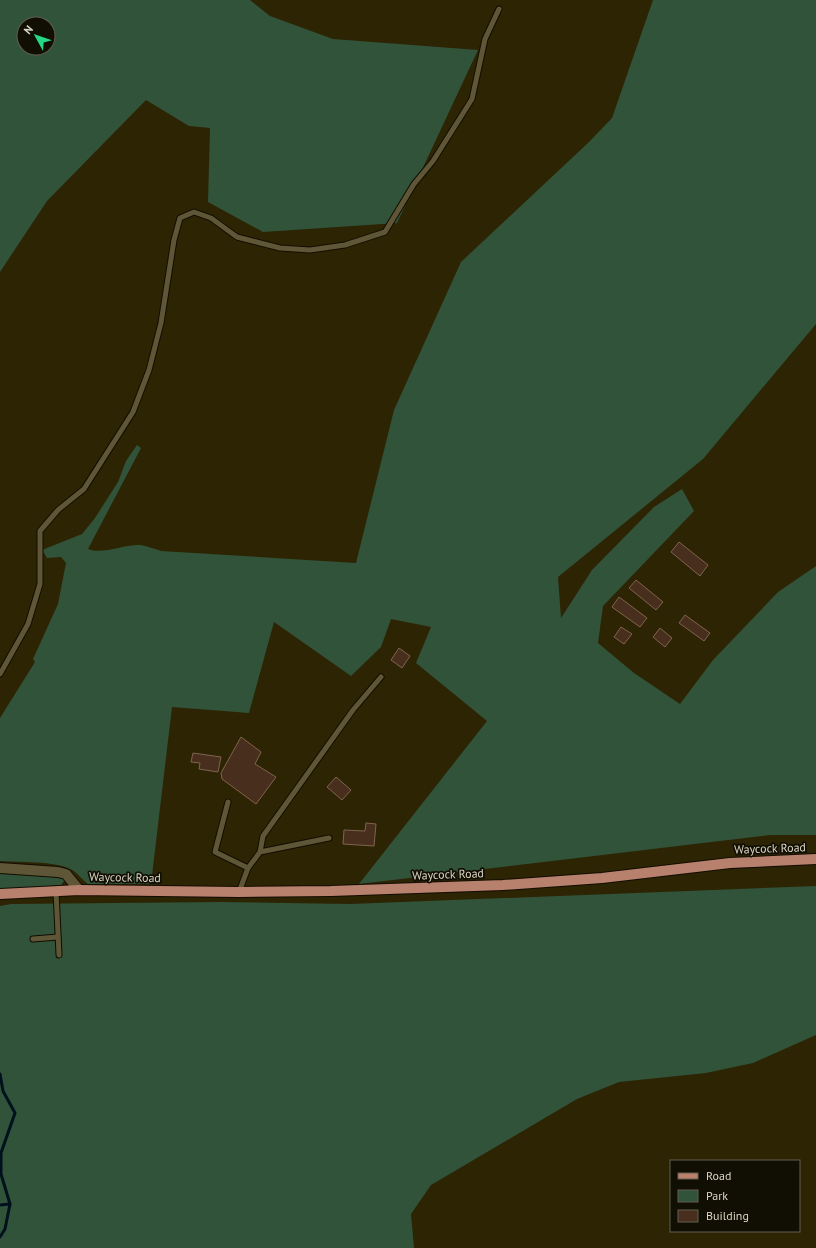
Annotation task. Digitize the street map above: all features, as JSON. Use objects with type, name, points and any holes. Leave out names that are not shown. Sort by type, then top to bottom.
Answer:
[{"type":"main road","name":"Waycock Road","points":[[0,894],[79,890],[331,892],[541,883],[602,878],[730,863],[816,859]]},
{"type":"street","name":"Waycock Road","points":[[0,868],[58,872],[66,874],[79,890]]},
{"type":"lane","points":[[0,674],[28,624],[40,584],[40,531],[58,510],[84,489],[133,412],[149,370],[161,323],[173,247],[180,218],[194,212],[210,218],[237,237],[280,248],[310,250],[345,245],[385,232],[414,184],[433,161],[472,99],[485,39],[499,9]]},
{"type":"lane","points":[[239,892],[248,868],[260,852],[263,836],[353,710],[381,677]]},
{"type":"lane","points":[[228,802],[215,852],[248,868]]},
{"type":"lane","points":[[260,852],[329,838]]},
{"type":"lane","points":[[56,891],[59,955]]},
{"type":"lane","points":[[33,940],[58,938]]},
{"type":"green space","points":[[0,0],[250,0],[270,16],[333,39],[478,50],[397,223],[263,232],[208,202],[210,128],[189,126],[146,100],[47,201],[0,272]]},
{"type":"green space","points":[[653,0],[816,0],[816,324],[703,459],[558,577],[561,618],[592,570],[654,507],[682,489],[694,511],[603,606],[598,643],[634,673],[680,704],[713,660],[778,592],[816,566],[816,835],[770,835],[359,884],[487,721],[416,663],[431,627],[391,619],[381,647],[351,676],[274,622],[249,713],[172,707],[151,884],[88,884],[74,871],[65,867],[47,863],[0,861],[0,718],[35,662],[33,659],[58,604],[66,563],[61,557],[47,558],[42,550],[82,534],[95,518],[118,482],[126,461],[137,445],[141,448],[88,549],[100,551],[140,545],[161,551],[356,563],[394,410],[461,262],[589,142],[612,118]]},
{"type":"green space","points":[[0,872],[63,877],[64,881],[61,885],[0,890]]},
{"type":"green space","points":[[816,886],[816,1035],[753,1063],[706,1073],[619,1082],[577,1099],[431,1185],[411,1214],[414,1248],[0,1248],[0,906],[11,904],[221,902],[350,904]]},
{"type":"building","points":[[679,542],[708,565],[700,576],[671,552]]},
{"type":"building","points":[[636,580],[663,602],[656,610],[629,588]]},
{"type":"building","points":[[619,597],[647,618],[640,627],[612,607]]},
{"type":"building","points":[[685,615],[710,633],[704,641],[679,623]]},
{"type":"building","points":[[621,627],[632,634],[624,644],[614,637]]},
{"type":"building","points":[[660,628],[672,638],[665,647],[653,637]]},
{"type":"building","points":[[399,648],[410,656],[402,668],[391,660]]},
{"type":"building","points":[[241,737],[261,752],[255,764],[276,777],[256,804],[222,779],[221,773]]},
{"type":"building","points":[[193,753],[221,757],[218,772],[199,769],[200,763],[191,762]]},
{"type":"building","points":[[336,777],[351,790],[342,800],[327,787]]},
{"type":"building","points":[[366,823],[376,824],[374,846],[343,844],[344,830],[365,831]]},
{"type":"waterway","points":[[0,1074],[3,1091],[15,1113],[1,1153],[1,1174],[10,1204]]},
{"type":"waterway","points":[[0,1205],[10,1204],[5,1229],[0,1237]]}]
